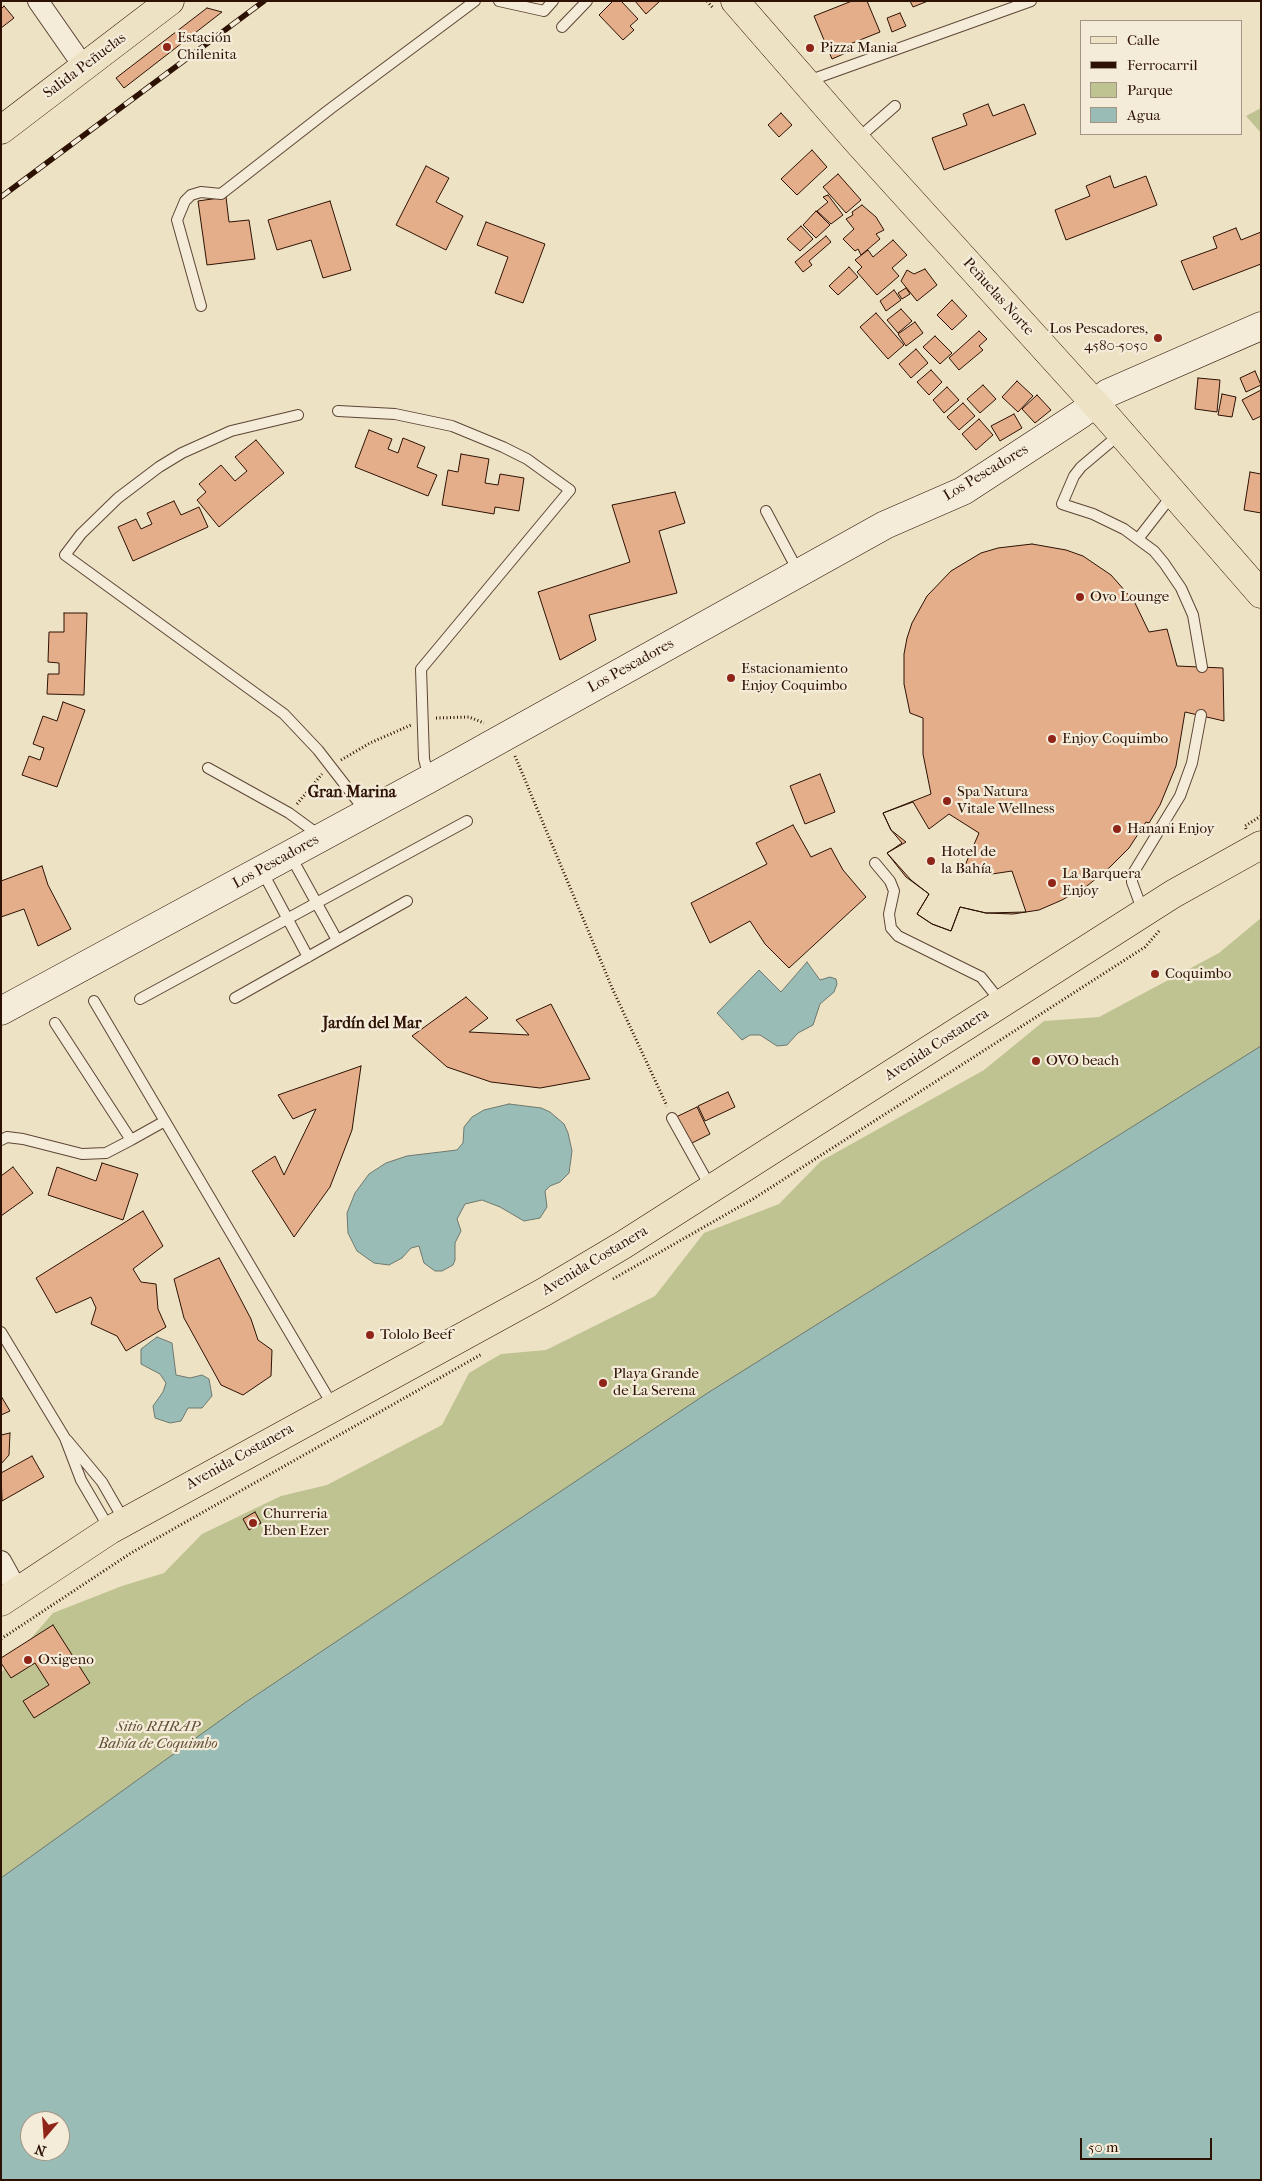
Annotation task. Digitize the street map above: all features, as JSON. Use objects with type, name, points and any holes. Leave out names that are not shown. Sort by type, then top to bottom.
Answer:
[{"type":"main road","name":"Salida Peñuelas","points":[[1,130],[170,1]]},
{"type":"main road","name":"Peñuelas Norte","points":[[739,3],[856,140],[1095,404],[1261,594]]},
{"type":"main road","name":"Avenida Costanera","points":[[1173,894],[1204,865],[1261,826]]},
{"type":"main road","name":"Avenida Costanera","points":[[9,1596],[118,1526],[544,1292],[623,1245],[1173,894],[1261,845]]},
{"type":"street","points":[[38,1],[84,67]]},
{"type":"street","name":"Los Pescadores","points":[[1,1010],[429,779],[799,572],[885,526],[963,491],[1095,404],[1108,393],[1261,326]]},
{"type":"street","points":[[1,1561],[9,1596]]},
{"type":"lane","points":[[201,306],[177,220],[185,201],[191,195],[201,192],[222,194],[330,109],[475,1]]},
{"type":"lane","points":[[499,1],[544,11],[553,1]]},
{"type":"lane","points":[[562,27],[586,1]]},
{"type":"lane","points":[[805,82],[1031,1]]},
{"type":"lane","points":[[856,140],[895,106]]},
{"type":"lane","points":[[338,411],[395,414],[452,426],[511,451],[570,490],[421,669],[424,759],[429,779]]},
{"type":"lane","points":[[298,415],[231,431],[182,453],[159,467],[112,504],[66,555],[284,714],[331,767],[366,813]]},
{"type":"lane","points":[[1120,434],[1081,467],[1074,476],[1062,504],[1108,520],[1138,539],[1164,563],[1181,588],[1197,629],[1202,667]]},
{"type":"lane","points":[[1138,539],[1173,494]]},
{"type":"lane","points":[[766,512],[799,572]]},
{"type":"lane","points":[[1143,913],[1133,888],[1132,875],[1180,796],[1192,763],[1201,716]]},
{"type":"lane","points":[[208,768],[289,813],[322,837]]},
{"type":"lane","points":[[140,999],[467,820]]},
{"type":"lane","points":[[289,854],[337,940]]},
{"type":"lane","points":[[875,863],[890,881],[894,891],[889,914],[891,928],[898,936],[981,977],[1002,1003]]},
{"type":"lane","points":[[261,870],[308,957]]},
{"type":"lane","points":[[235,998],[408,901]]},
{"type":"lane","points":[[94,1001],[334,1406]]},
{"type":"lane","points":[[55,1023],[132,1140]]},
{"type":"lane","points":[[672,1118],[712,1189]]},
{"type":"lane","points":[[1,1140],[7,1137],[23,1138],[82,1154],[106,1153],[165,1121]]},
{"type":"lane","points":[[1,1332],[64,1438],[81,1480],[118,1526]]},
{"type":"lane","points":[[64,1438],[97,1474],[118,1526]]},
{"type":"path","points":[[289,813],[322,774],[331,767],[370,743],[423,720],[447,716],[469,717],[498,728],[506,735],[613,990],[672,1118]]},
{"type":"green space","points":[[1261,108],[1261,133],[1246,116]]},
{"type":"green space","name":"Sitio RHRAP Bahía de Coquimbo","points":[[1261,918],[1261,1212],[1,2041],[1,1673],[53,1613],[122,1586],[164,1573],[202,1534],[281,1496],[327,1485],[442,1425],[469,1373],[501,1354],[546,1350],[655,1296],[704,1233],[779,1204],[821,1161],[984,1070],[1044,1021],[1099,1017],[1219,953]]},
{"type":"water","points":[[807,962],[820,980],[830,977],[836,979],[837,984],[834,992],[820,1004],[813,1025],[798,1033],[787,1045],[777,1046],[760,1035],[750,1035],[742,1040],[717,1013],[759,970],[781,992]]},
{"type":"water","points":[[1261,1046],[1261,2180],[1,2180],[1,1878],[246,1702],[706,1394]]},
{"type":"water","points":[[509,1104],[541,1108],[550,1112],[564,1124],[568,1133],[572,1151],[569,1173],[560,1182],[550,1186],[545,1191],[547,1207],[540,1218],[524,1221],[500,1207],[482,1200],[465,1204],[457,1219],[461,1231],[455,1243],[455,1260],[453,1265],[442,1271],[435,1271],[424,1263],[419,1246],[411,1248],[402,1258],[389,1265],[374,1263],[357,1251],[348,1233],[347,1213],[355,1193],[369,1174],[386,1163],[407,1156],[457,1150],[463,1143],[464,1127],[472,1117],[484,1110]]},
{"type":"water","points":[[157,1337],[172,1343],[176,1375],[190,1378],[202,1375],[209,1379],[212,1396],[202,1408],[188,1408],[181,1421],[170,1423],[155,1418],[153,1406],[163,1392],[166,1383],[160,1374],[141,1364],[141,1349]]},
{"type":"building","points":[[613,1],[621,1],[638,19],[630,26],[634,30],[623,40],[599,15]]},
{"type":"building","points":[[635,1],[660,1],[646,14]]},
{"type":"building","points":[[852,1],[867,1],[880,32],[845,46],[848,52],[832,59],[814,16]]},
{"type":"building","points":[[910,1],[928,1],[913,7]]},
{"type":"building","points":[[4,6],[14,18],[1,28],[1,9]]},
{"type":"building","points":[[207,8],[222,12],[124,88],[116,78]]},
{"type":"building","points":[[900,13],[906,26],[892,32],[887,18]]},
{"type":"building","points":[[988,104],[993,116],[1024,104],[1036,134],[944,170],[932,138],[967,125],[963,114]]},
{"type":"building","points":[[781,113],[792,125],[779,137],[768,125]]},
{"type":"building","points":[[812,150],[827,167],[797,195],[781,179]]},
{"type":"building","points":[[426,166],[449,178],[436,202],[463,216],[446,250],[396,225]]},
{"type":"building","points":[[838,174],[861,200],[846,213],[823,187]]},
{"type":"building","points":[[1110,176],[1114,188],[1146,176],[1157,205],[1066,240],[1055,210],[1090,196],[1086,186]]},
{"type":"building","points":[[828,195],[843,215],[831,224],[817,211],[828,202],[823,197]]},
{"type":"building","points":[[226,197],[229,222],[249,220],[255,259],[207,265],[198,201]]},
{"type":"building","points":[[330,201],[351,270],[323,278],[311,240],[277,250],[268,220]]},
{"type":"building","points":[[862,205],[876,217],[884,230],[876,234],[880,239],[861,255],[858,249],[855,251],[843,239],[854,229],[846,219],[853,215],[852,212]]},
{"type":"building","points":[[816,211],[830,225],[816,238],[803,225]]},
{"type":"building","points":[[486,222],[545,244],[523,303],[495,293],[508,257],[477,245]]},
{"type":"building","points":[[801,226],[813,239],[800,251],[787,239]]},
{"type":"building","points":[[1236,228],[1241,240],[1261,232],[1261,264],[1193,290],[1181,261],[1217,248],[1213,237]]},
{"type":"building","points":[[826,236],[831,242],[809,261],[812,265],[803,272],[795,262]]},
{"type":"building","points":[[893,240],[907,255],[892,268],[899,276],[877,295],[857,272],[862,267],[855,260],[868,250],[873,257]]},
{"type":"building","points":[[849,267],[858,277],[838,295],[829,286]]},
{"type":"building","points":[[925,269],[937,285],[917,301],[901,281],[907,270],[914,274]]},
{"type":"building","points":[[906,288],[910,294],[902,299],[898,293]]},
{"type":"building","points":[[894,290],[901,300],[886,311],[880,301]]},
{"type":"building","points":[[952,300],[967,316],[952,330],[937,315]]},
{"type":"building","points":[[901,309],[912,321],[898,333],[887,320]]},
{"type":"building","points":[[876,313],[904,345],[888,359],[860,327]]},
{"type":"building","points":[[915,322],[923,333],[906,346],[898,334]]},
{"type":"building","points":[[979,331],[987,339],[979,346],[983,350],[959,370],[949,358]]},
{"type":"building","points":[[935,336],[952,353],[940,364],[923,347]]},
{"type":"building","points":[[916,349],[928,363],[911,378],[899,364]]},
{"type":"building","points":[[931,370],[942,382],[929,395],[917,382]]},
{"type":"building","points":[[1255,371],[1261,385],[1246,392],[1240,378]]},
{"type":"building","points":[[1198,378],[1220,380],[1217,412],[1195,409]]},
{"type":"building","points":[[1017,381],[1033,396],[1018,412],[1002,397]]},
{"type":"building","points":[[983,385],[996,399],[980,413],[967,399]]},
{"type":"building","points":[[947,387],[959,400],[944,413],[933,400]]},
{"type":"building","points":[[1261,390],[1261,416],[1253,420],[1242,400]]},
{"type":"building","points":[[1222,394],[1236,397],[1232,417],[1218,415]]},
{"type":"building","points":[[1037,395],[1051,410],[1035,423],[1022,409]]},
{"type":"building","points":[[963,403],[975,416],[959,430],[947,417]]},
{"type":"building","points":[[1014,414],[1022,428],[1000,441],[991,426]]},
{"type":"building","points":[[979,419],[993,435],[976,450],[962,434]]},
{"type":"building","points":[[369,430],[392,439],[388,449],[398,453],[403,438],[425,447],[417,467],[437,475],[428,496],[355,467]]},
{"type":"building","points":[[256,440],[284,473],[219,527],[197,500],[206,492],[199,484],[221,465],[235,481],[247,471],[235,457]]},
{"type":"building","points":[[461,454],[489,459],[485,483],[498,485],[500,474],[524,478],[519,511],[495,507],[494,514],[442,505],[448,470],[458,472]]},
{"type":"building","points":[[1250,472],[1261,474],[1261,513],[1244,510]]},
{"type":"building","points":[[675,492],[685,523],[659,531],[677,593],[589,615],[596,640],[560,660],[538,592],[630,562],[612,505]]},
{"type":"building","points":[[174,501],[181,515],[199,507],[208,527],[133,561],[118,527],[136,519],[141,529],[152,524],[147,513]]},
{"type":"building","name":"Enjoy Coquimbo","points":[[1032,544],[1066,550],[1083,556],[1111,575],[1134,601],[1149,632],[1167,629],[1177,666],[1223,668],[1224,721],[1185,712],[1176,766],[1160,805],[1149,823],[1146,822],[1129,848],[1087,886],[1039,910],[1013,914],[986,913],[960,907],[951,931],[932,924],[917,914],[929,894],[906,877],[887,853],[902,843],[891,830],[883,813],[931,794],[923,754],[923,718],[910,713],[904,684],[904,654],[907,638],[912,623],[927,596],[951,571],[981,553],[998,548]]},
{"type":"building","points":[[64,613],[87,613],[84,695],[47,694],[48,674],[59,674],[59,663],[48,662],[49,632],[64,632]]},
{"type":"building","points":[[63,702],[85,710],[57,787],[22,775],[29,756],[40,760],[44,748],[33,744],[43,716],[57,721]]},
{"type":"building","points":[[820,774],[835,812],[805,824],[790,786]]},
{"type":"building","name":"Hotel de la Bahía","points":[[913,802],[929,829],[949,814],[979,833],[963,870],[992,874],[1012,871],[1026,912],[986,913],[960,907],[951,931],[932,924],[917,914],[929,894],[911,880],[887,853],[906,842],[891,830],[883,813]]},
{"type":"building","points":[[793,825],[811,857],[831,848],[843,870],[866,897],[789,968],[765,944],[750,921],[710,943],[691,903],[767,864],[756,843]]},
{"type":"building","points":[[42,866],[48,885],[71,929],[38,946],[24,909],[1,917],[1,881]]},
{"type":"building","points":[[466,997],[488,1018],[469,1032],[529,1035],[516,1020],[551,1004],[590,1079],[540,1088],[491,1082],[447,1067],[412,1036]]},
{"type":"building","points":[[361,1066],[352,1130],[330,1187],[294,1237],[252,1171],[275,1156],[284,1175],[316,1109],[293,1119],[278,1095]]},
{"type":"building","points":[[728,1092],[735,1107],[705,1121],[698,1106]]},
{"type":"building","points":[[697,1107],[710,1134],[690,1144],[676,1117]]},
{"type":"building","points":[[102,1163],[138,1174],[123,1220],[48,1195],[57,1167],[96,1181]]},
{"type":"building","points":[[13,1167],[33,1193],[1,1216],[1,1176]]},
{"type":"building","points":[[143,1211],[163,1246],[133,1269],[141,1282],[156,1284],[158,1309],[166,1327],[126,1351],[117,1336],[91,1324],[96,1308],[91,1297],[56,1313],[36,1278]]},
{"type":"building","points":[[219,1258],[251,1319],[258,1340],[272,1350],[271,1376],[243,1395],[221,1385],[184,1318],[174,1279]]},
{"type":"building","points":[[1,1396],[10,1411],[1,1415]]},
{"type":"building","points":[[10,1433],[9,1455],[1,1464],[1,1435]]},
{"type":"building","points":[[32,1456],[44,1477],[2,1501],[1,1473]]},
{"type":"building","points":[[255,1512],[261,1523],[249,1530],[243,1519]]},
{"type":"building","points":[[53,1625],[90,1683],[34,1718],[23,1701],[49,1685],[35,1663],[11,1678],[1,1663],[1,1658]]},
{"type":"railway","points":[[1,197],[264,1]]},
{"type":"place","name":"Estación Chilenita","points":[[167,47]]},
{"type":"place","name":"Pizza Mania","points":[[810,48]]},
{"type":"place","name":"Los Pescadores, 4580-5050","points":[[1158,338]]},
{"type":"place","name":"Ovo Lounge","points":[[1080,597]]},
{"type":"place","name":"Estacionamiento Enjoy Coquimbo","points":[[731,678]]},
{"type":"place","name":"Enjoy Coquimbo","points":[[1052,739]]},
{"type":"place","name":"Spa Natura Vitale Wellness","points":[[947,801]]},
{"type":"place","name":"Hanani Enjoy","points":[[1117,829]]},
{"type":"place","name":"Hotel de la Bahía","points":[[931,861]]},
{"type":"place","name":"La Barquera Enjoy","points":[[1052,883]]},
{"type":"place","name":"Coquimbo","points":[[1155,974]]},
{"type":"place","name":"OVO beach","points":[[1036,1061]]},
{"type":"place","name":"Tololo Beef","points":[[370,1335]]},
{"type":"place","name":"Playa Grande de La Serena","points":[[603,1383]]},
{"type":"place","name":"Churreria Eben Ezer","points":[[253,1523]]},
{"type":"place","name":"Oxigeno","points":[[28,1660]]},
{"type":"district","name":"Gran Marina","points":[[352,793]]},
{"type":"district","name":"Jardín del Mar","points":[[372,1024]]}]
